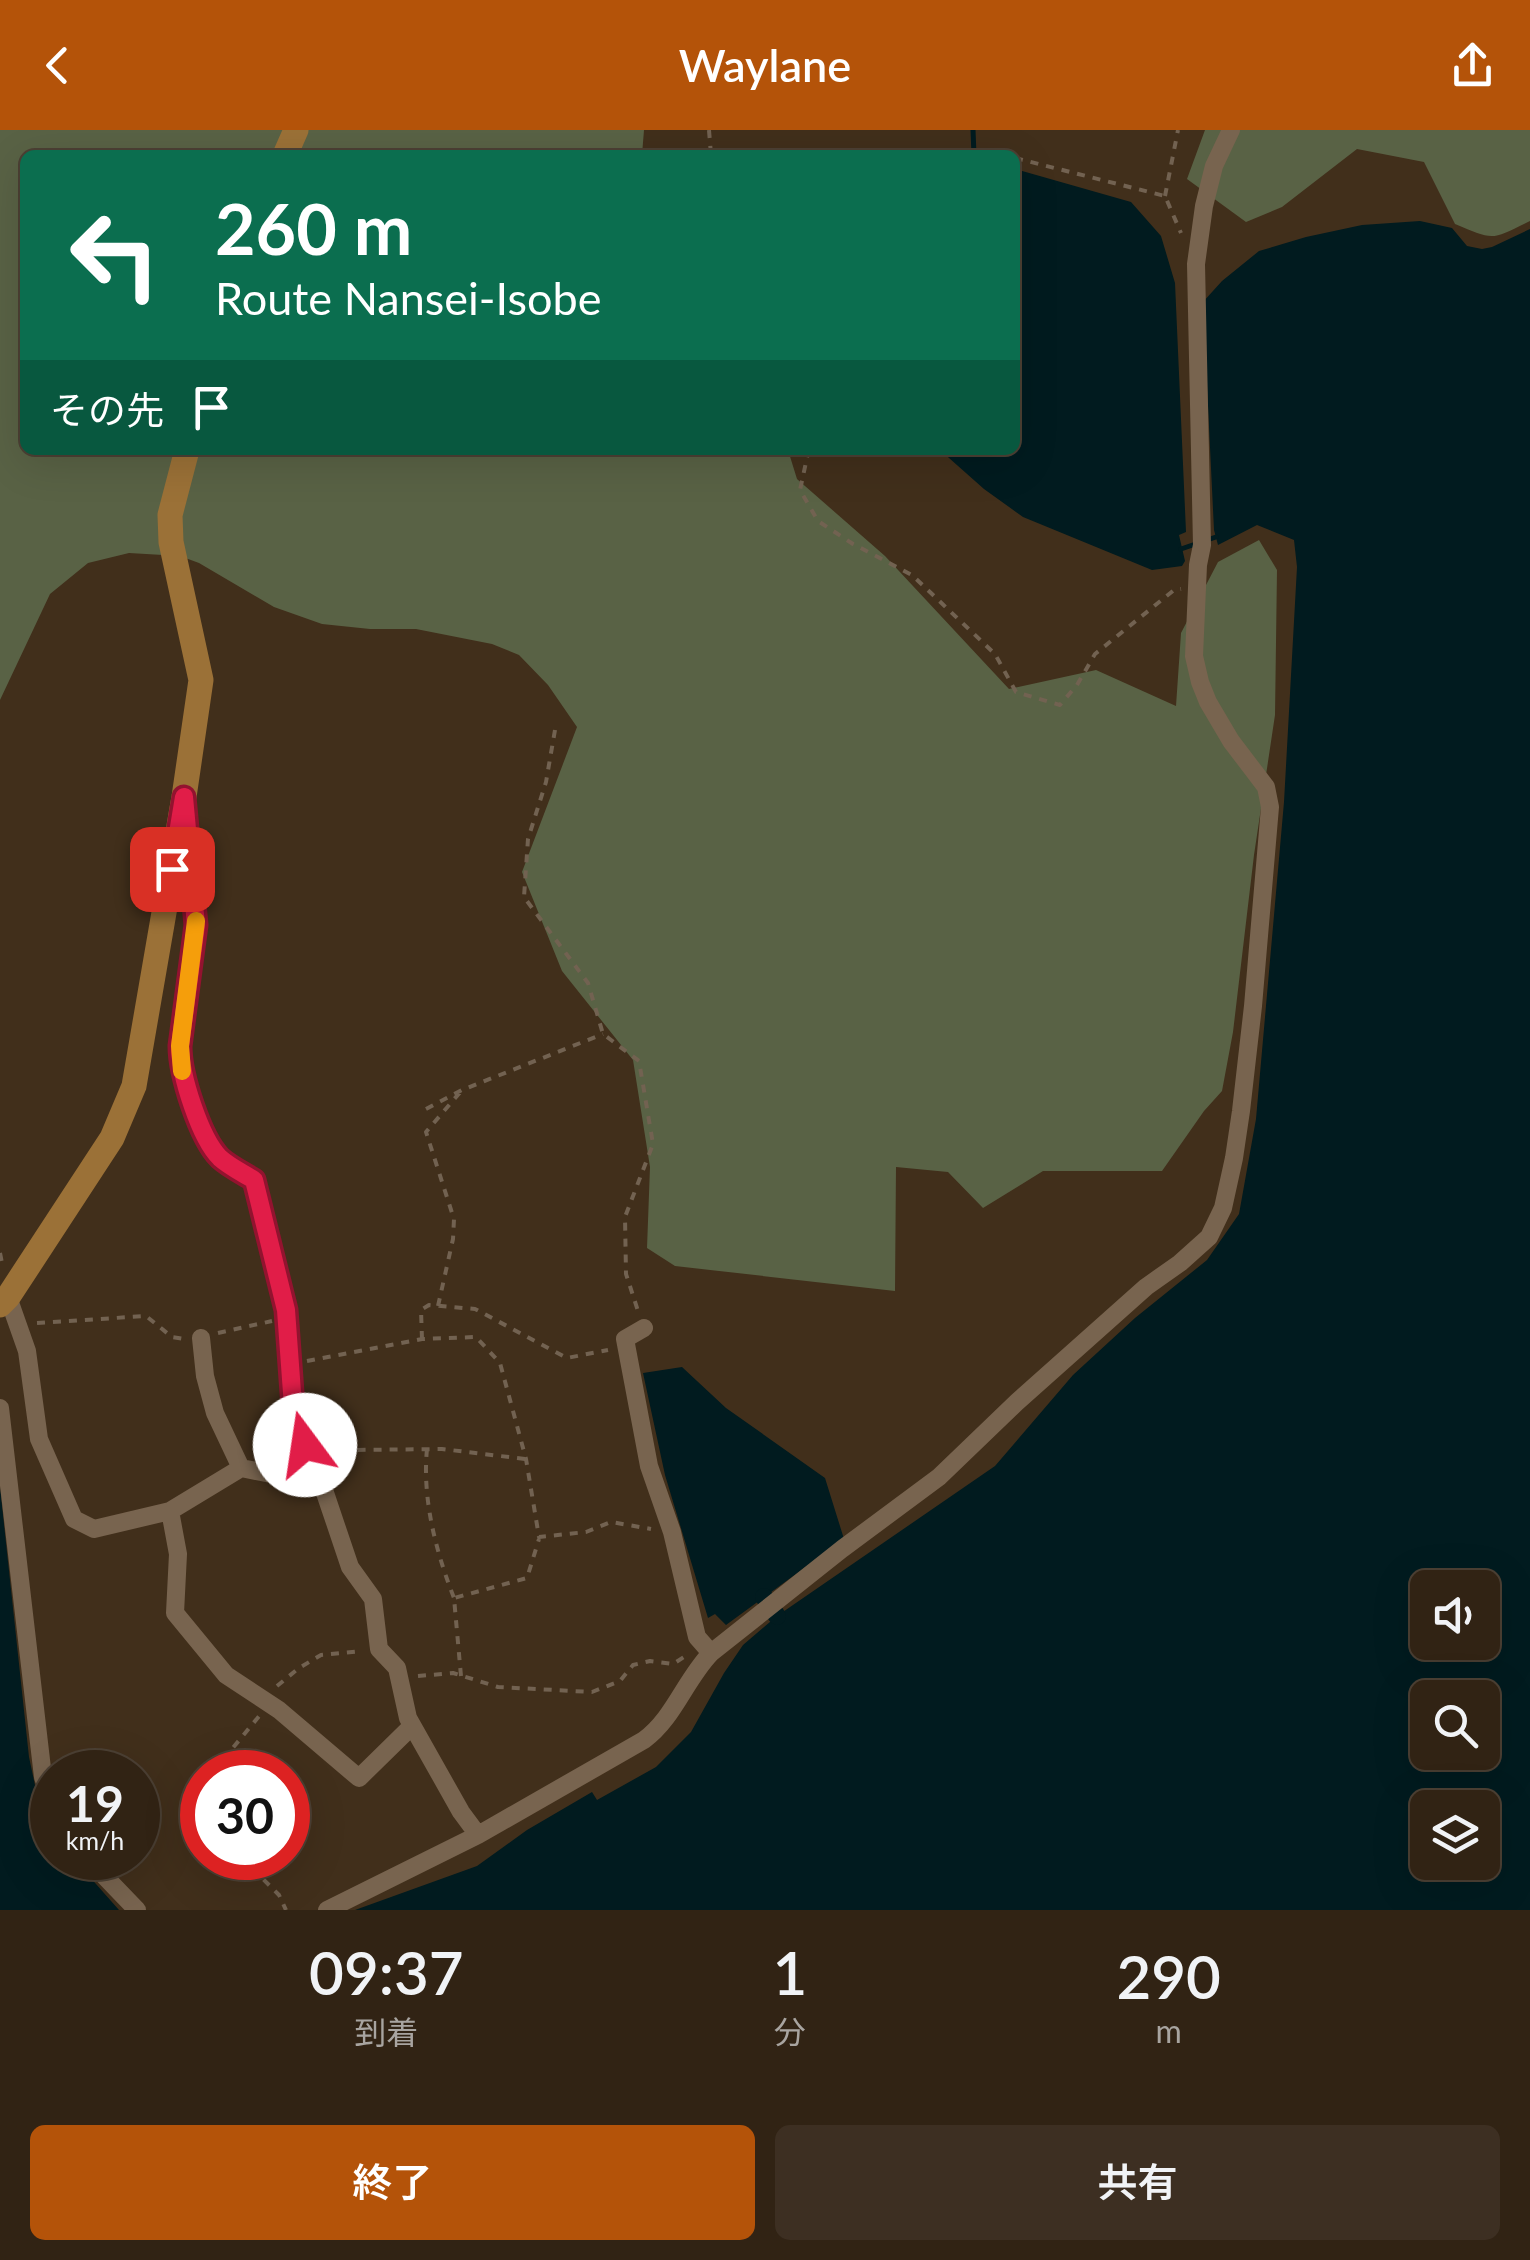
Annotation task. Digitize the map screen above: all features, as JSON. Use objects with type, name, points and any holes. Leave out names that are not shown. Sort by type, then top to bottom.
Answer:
[{"type":"main road","points":[[8,1309],[112,1138],[134,1086],[201,680],[171,542],[170,515],[186,455]]},
{"type":"street","points":[[328,1910],[478,1835],[656,1731],[711,1653],[939,1477],[1146,1287],[1180,1264],[1209,1237],[1223,1208],[1241,1111],[1270,807],[1266,787],[1208,702],[1194,656],[1202,545],[1196,264],[1214,166],[1231,130]]},
{"type":"street","points":[[184,797],[196,925],[180,1066],[207,1142],[222,1160],[254,1180],[288,1318],[294,1420],[319,1477],[350,1567],[372,1599],[380,1649],[396,1668],[408,1718],[478,1835]]},
{"type":"street","points":[[8,1309],[27,1350],[39,1439],[74,1519],[94,1529],[170,1511],[241,1468],[319,1477]]},
{"type":"street","points":[[644,1328],[625,1338],[649,1466],[672,1532],[697,1637],[711,1653]]},
{"type":"street","points":[[201,1338],[205,1376],[215,1413],[241,1468]]},
{"type":"street","points":[[0,1408],[40,1750]]},
{"type":"street","points":[[170,1511],[178,1554],[175,1613],[226,1675],[265,1701],[359,1778],[412,1726]]},
{"type":"street","points":[[108,1880],[137,1910]]},
{"type":"path","points":[[1178,130],[1164,196],[1182,236],[1198,253]]},
{"type":"path","points":[[1020,159],[1164,196]]},
{"type":"path","points":[[808,455],[800,490],[818,521],[912,575],[995,654],[1016,692],[1060,704],[1077,685],[1095,654],[1174,590],[1197,586]]},
{"type":"path","points":[[555,730],[546,782],[528,839],[524,897],[588,982],[603,1034],[639,1061],[653,1144],[625,1217],[626,1274],[644,1328]]},
{"type":"path","points":[[426,1109],[462,1090],[603,1034]]},
{"type":"path","points":[[438,1306],[454,1219],[426,1132],[462,1090]]},
{"type":"path","points":[[422,1338],[421,1310],[429,1305],[476,1309],[568,1358],[610,1349],[625,1338]]},
{"type":"path","points":[[8,1309],[146,1316],[172,1338],[193,1340],[288,1318]]},
{"type":"path","points":[[292,1364],[422,1338],[476,1337],[500,1363],[526,1459],[539,1537],[527,1578],[454,1598]]},
{"type":"path","points":[[319,1477],[352,1450],[427,1449],[526,1459]]},
{"type":"path","points":[[427,1449],[424,1476],[439,1560],[454,1598],[461,1676]]},
{"type":"path","points":[[539,1537],[586,1532],[611,1522],[672,1532]]},
{"type":"path","points":[[399,1678],[453,1674],[498,1688],[592,1692],[620,1681],[633,1665],[673,1664],[684,1658],[697,1637]]},
{"type":"path","points":[[229,1750],[265,1701],[299,1668],[320,1656],[380,1649]]},
{"type":"path","points":[[264,1880],[279,1895],[286,1910]]},
{"type":"green space","points":[[0,130],[644,130],[642,150],[20,150],[20,455],[790,455],[797,479],[885,556],[1009,689],[1096,670],[1176,706],[1181,633],[1218,562],[1259,540],[1277,570],[1275,715],[1222,1091],[1162,1171],[1043,1171],[983,1208],[948,1172],[896,1167],[895,1291],[675,1266],[647,1248],[650,1167],[633,1060],[562,971],[522,872],[577,727],[548,685],[519,655],[492,644],[416,629],[322,624],[274,607],[180,556],[129,553],[88,563],[50,594],[0,700]]},
{"type":"green space","points":[[1205,130],[1530,130],[1530,221],[1493,236],[1468,230],[1455,224],[1424,162],[1357,149],[1282,207],[1246,222],[1187,179]]},
{"type":"water","points":[[1020,170],[1131,202],[1161,236],[1175,283],[1186,532],[1179,535],[1185,561],[1182,566],[1152,570],[1023,517],[946,455],[1020,455]]},
{"type":"water","points":[[1420,221],[1452,228],[1467,246],[1482,249],[1530,229],[1530,1910],[355,1910],[477,1866],[527,1830],[592,1792],[597,1800],[656,1767],[691,1732],[743,1645],[777,1616],[995,1466],[1073,1375],[1207,1260],[1239,1214],[1256,1119],[1284,802],[1297,567],[1294,540],[1257,525],[1218,545],[1214,530],[1203,302],[1259,251],[1362,225]]},
{"type":"water","points":[[682,1367],[726,1408],[825,1478],[844,1539],[726,1625],[715,1614],[708,1618],[665,1475],[643,1373]]},
{"type":"water","points":[[0,1487],[30,1762],[30,1880],[92,1880],[119,1910],[0,1910]]},
{"type":"waterway","points":[[973,130],[974,150]]},
{"type":"waterway","points":[[1181,549],[1216,537]]},
{"type":"waterway","points":[[764,1597],[777,1616]]},
{"type":"slow traffic","points":[[182,1071],[180,1046],[196,921]]},
{"type":"route","points":[[172,869],[184,797],[196,925],[180,1066],[207,1142],[222,1160],[254,1180],[286,1310],[294,1420],[305,1445]]}]
